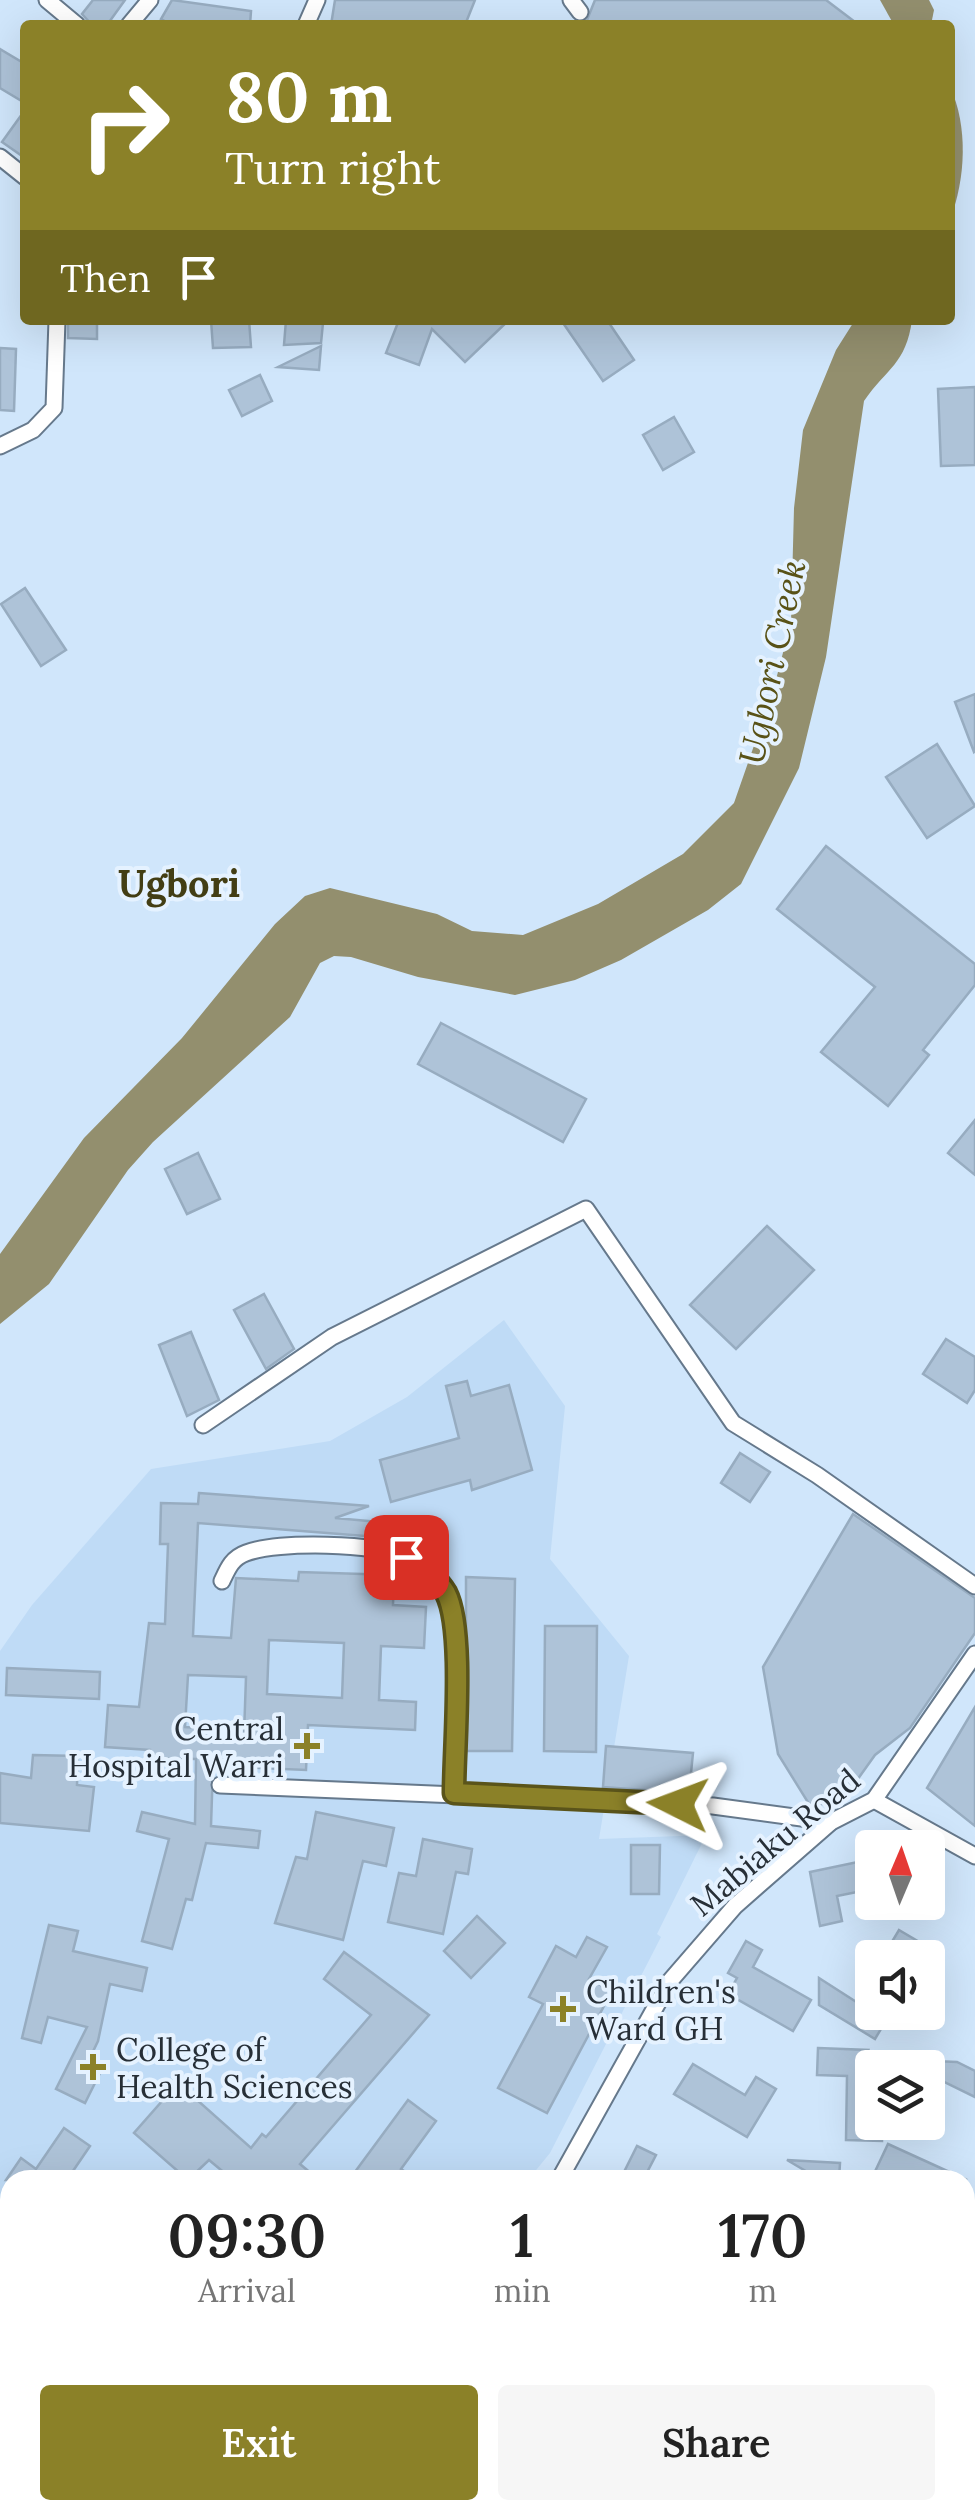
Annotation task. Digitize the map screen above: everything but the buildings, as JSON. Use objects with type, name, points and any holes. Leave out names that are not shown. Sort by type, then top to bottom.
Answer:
[{"type":"street","points":[[47,0],[71,20]]},
{"type":"street","points":[[133,20],[150,0]]},
{"type":"street","points":[[0,156],[20,173]]},
{"type":"street","points":[[0,446],[33,430],[54,408],[57,325]]},
{"type":"street","points":[[203,1425],[332,1337],[586,1208],[732,1423],[817,1475],[975,1586]]},
{"type":"street","points":[[222,1580],[230,1563],[246,1553],[281,1546],[373,1548],[406,1557],[430,1574],[446,1594],[454,1626],[454,1793]]},
{"type":"street","name":"Mabiaku Road","points":[[565,2170],[670,1980],[735,1906],[831,1822],[874,1800],[975,1654]]},
{"type":"street","points":[[220,1785],[713,1806],[831,1822]]},
{"type":"street","points":[[874,1800],[975,1856]]},
{"type":"shaded area","points":[[880,0],[929,0],[934,10],[932,20],[891,20]]},
{"type":"shaded area","points":[[955,100],[963,152],[955,203]]},
{"type":"shaded area","points":[[852,325],[911,325],[900,356],[864,401],[826,657],[799,768],[741,884],[708,910],[621,960],[575,980],[515,995],[418,977],[351,957],[334,956],[320,963],[290,1017],[153,1142],[128,1170],[49,1284],[0,1324],[0,1254],[84,1138],[182,1038],[275,924],[305,896],[330,888],[437,914],[472,931],[523,935],[598,904],[683,854],[734,803],[773,691],[791,622],[794,508],[803,430],[836,350]]},
{"type":"shaded area","name":"Central Hospital Warri","points":[[504,1320],[565,1406],[550,1559],[629,1656],[599,1839],[706,1835],[657,1934],[661,1937],[550,2153],[536,2170],[0,2170],[0,1651],[32,1605],[151,1469],[330,1441],[407,1397]]},
{"type":"place","name":"Central Hospital Warri","points":[[307,1746]]},
{"type":"place","name":"Children's Ward GH","points":[[563,2009]]},
{"type":"place","name":"College of Health Sciences","points":[[93,2067]]},
{"type":"district","name":"Ugbori","points":[[179,883]]},
{"type":"route","points":[[406,1557],[430,1574],[446,1594],[454,1626],[454,1793],[678,1804]]},
{"type":"water label","name":"Ugbori Creek","points":[[772,662]]}]
